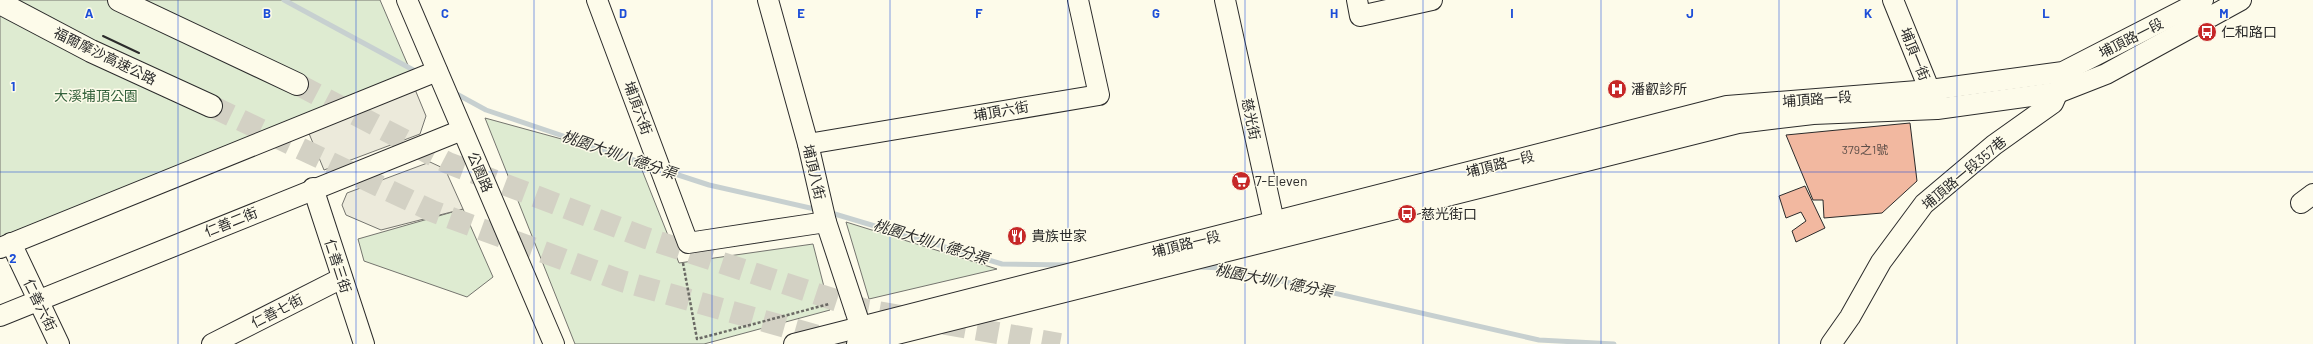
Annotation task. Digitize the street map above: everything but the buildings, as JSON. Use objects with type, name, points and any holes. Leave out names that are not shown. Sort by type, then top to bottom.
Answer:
[{"type":"highway","points":[[119,0],[297,84]]},
{"type":"highway","name":"福爾摩沙高速公路","points":[[0,3],[91,51],[211,106]]},
{"type":"street","name":"公園路","points":[[407,0],[554,344]]},
{"type":"street","name":"埔頂六街","points":[[597,0],[688,243],[826,222]]},
{"type":"street","name":"埔頂八街","points":[[768,0],[808,144],[826,222],[861,338]]},
{"type":"street","name":"埔頂六街","points":[[808,144],[1099,95],[1078,0]]},
{"type":"street","name":"慈光街","points":[[1225,0],[1275,230]]},
{"type":"street","points":[[1357,0],[1360,16],[1432,0]]},
{"type":"street","name":"埔頂一街","points":[[1893,0],[1937,109]]},
{"type":"street","name":"埔頂路一段","points":[[794,344],[861,338],[1275,230],[1727,106],[1930,90],[2064,72],[2202,0]]},
{"type":"street","name":"埔頂路一段","points":[[1275,230],[1738,123],[1813,114],[1937,109],[2060,92],[2106,74],[2241,0]]},
{"type":"street","points":[[6,246],[437,71]]},
{"type":"street","name":"埔頂路一段357巷","points":[[1831,344],[1850,317],[1881,262],[1924,204],[1994,145],[2053,103],[2060,92],[2064,72]]},
{"type":"street","name":"仁善二街","points":[[0,316],[313,188],[462,130]]},
{"type":"street","name":"仁善三街","points":[[313,188],[364,344]]},
{"type":"street","name":"仁善六街","points":[[6,246],[38,300],[59,344]]},
{"type":"street","name":"仁善七街","points":[[212,344],[342,278]]},
{"type":"path","points":[[683,263],[698,339],[829,304]]},
{"type":"green space","name":"大溪埔頂公園","points":[[0,0],[380,0],[413,77],[0,237]]},
{"type":"green space","points":[[485,118],[638,160],[679,263],[813,244],[830,310],[704,344],[575,344]]},
{"type":"green space","points":[[463,209],[493,277],[467,297],[364,261],[358,239]]},
{"type":"green space","points":[[846,222],[997,269],[869,299]]},
{"type":"shaded area","points":[[414,87],[426,116],[420,134],[324,170],[308,131]]},
{"type":"shaded area","points":[[430,162],[445,169],[463,209],[381,230],[346,215],[342,205],[347,193]]},
{"type":"waterway","name":"桃園大圳八德分渠","points":[[284,0],[417,72]]},
{"type":"waterway","name":"桃園大圳八德分渠","points":[[453,92],[486,110],[655,167]]},
{"type":"waterway","name":"桃園大圳八德分渠","points":[[666,171],[709,185],[819,210]]},
{"type":"waterway","name":"桃園大圳八德分渠","points":[[828,212],[1002,264],[1069,265]]},
{"type":"waterway","name":"桃園大圳八德分渠","points":[[1197,267],[1225,268],[1539,340],[1614,344]]},
{"type":"tunnel","points":[[297,84],[448,163],[646,238],[866,310],[1060,344]]},
{"type":"tunnel","points":[[211,106],[432,211],[622,281],[846,344]]},
{"type":"wall","points":[[103,36],[139,53]]},
{"type":"place","name":"仁和路口","points":[[2207,32]]},
{"type":"place","name":"潘叡診所","points":[[1617,89]]},
{"type":"place","name":"7-Eleven","points":[[1241,181]]},
{"type":"place","name":"慈光街口","points":[[1407,214]]},
{"type":"place","name":"貴族世家","points":[[1017,236]]}]
